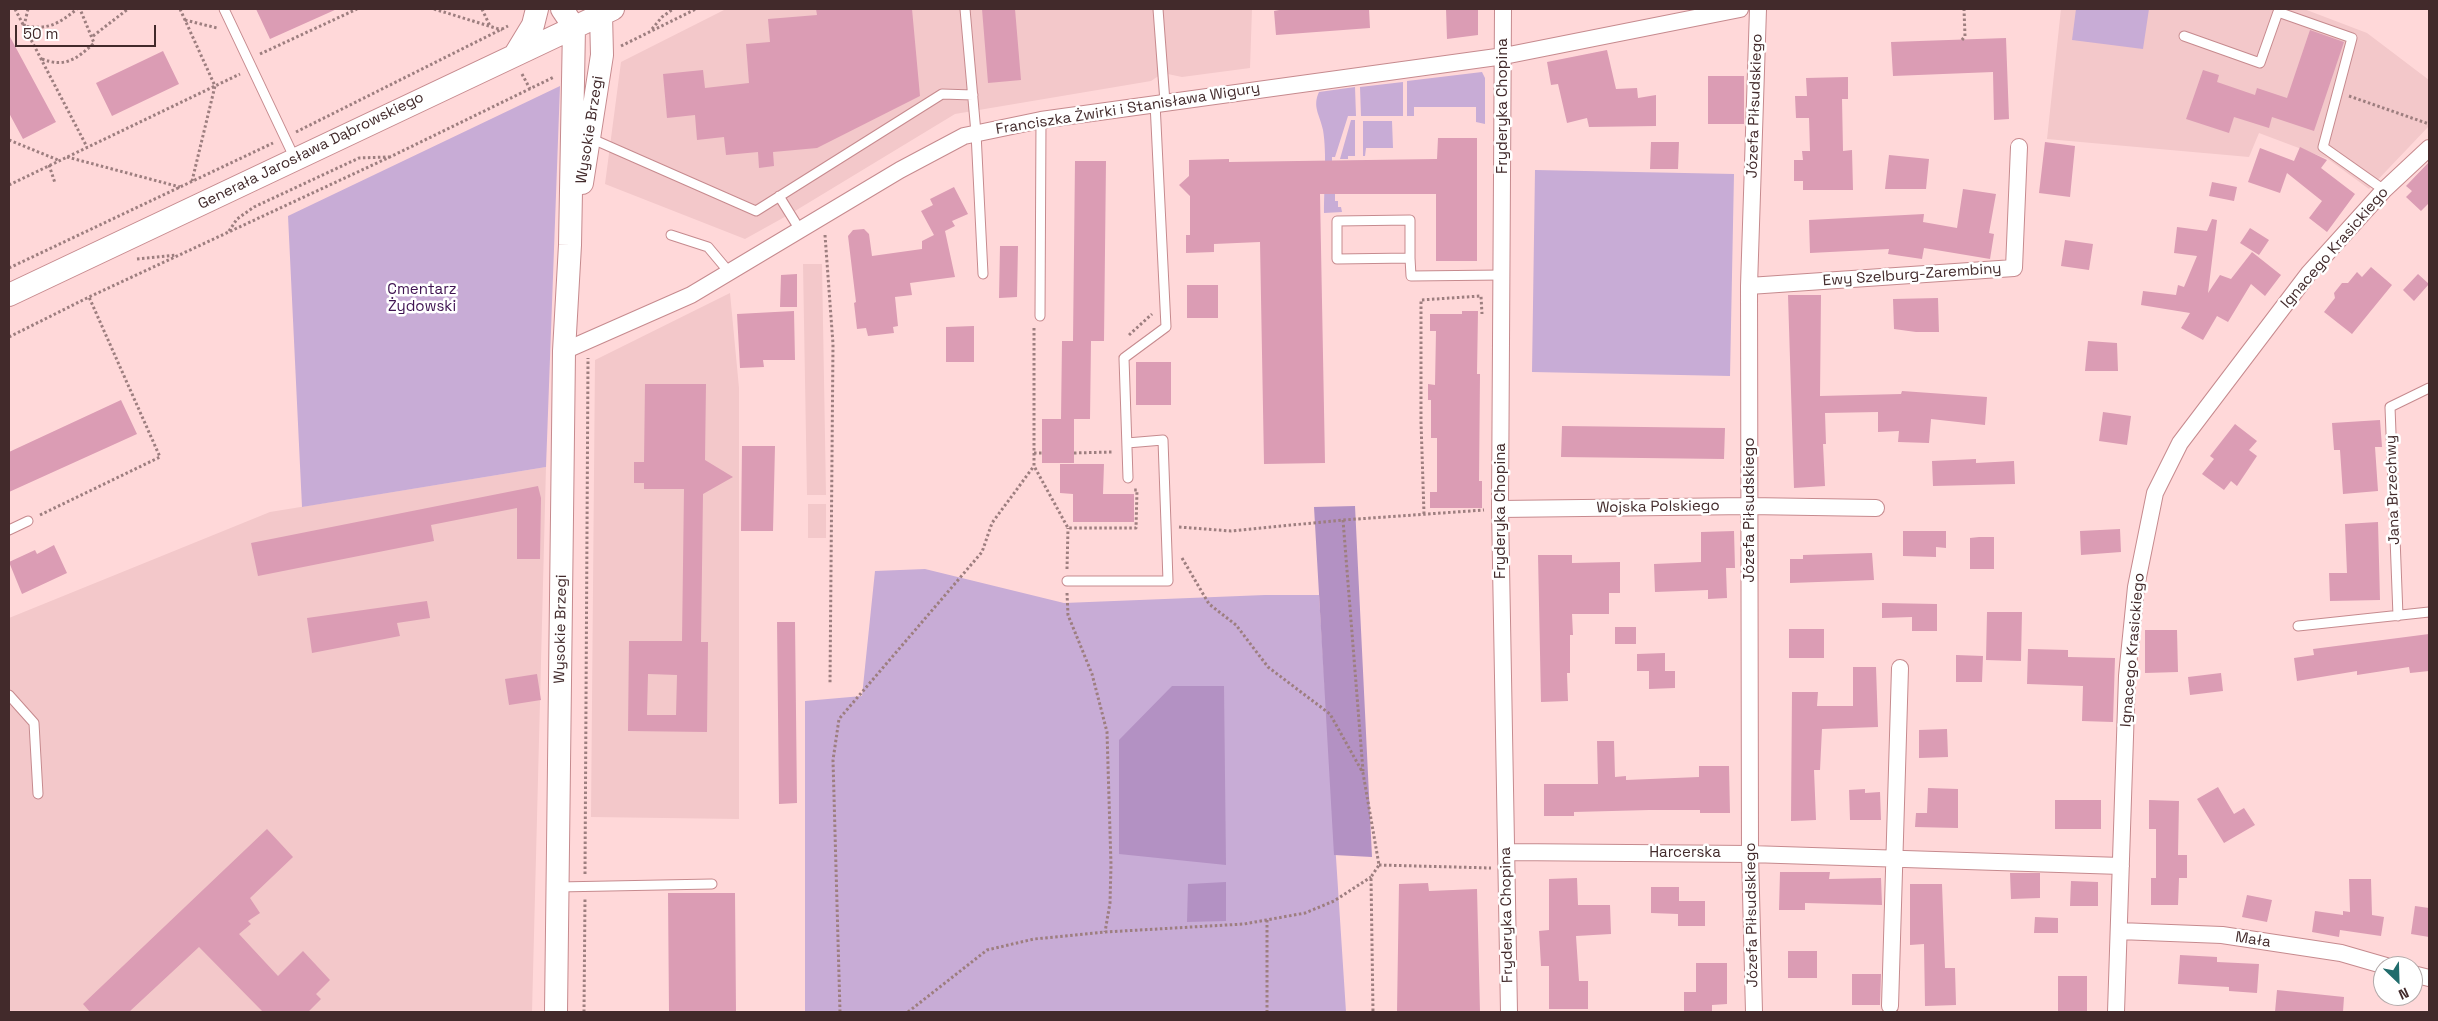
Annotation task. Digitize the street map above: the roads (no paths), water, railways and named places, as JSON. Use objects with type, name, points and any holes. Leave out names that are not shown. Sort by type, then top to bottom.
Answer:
[{"type":"street","points":[[515,54],[532,25],[537,9]]},
{"type":"street","name":"Fryderyka Chopina","points":[[1503,9],[1500,509],[1509,1012]]},
{"type":"street","name":"Franciszka Żwirki i Stanisława Wigury","points":[[564,351],[691,295],[900,170],[964,136],[1041,120],[1160,102],[1504,56],[1740,9]]},
{"type":"street","name":"Józefa Piłsudskiego","points":[[1754,1012],[1750,854],[1749,506],[1750,286],[1758,9]]},
{"type":"street","name":"Generała Jarosława Dąbrowskiego","points":[[9,295],[515,54],[568,18],[604,11]]},
{"type":"street","name":"Wysokie Brzegi","points":[[570,245],[590,138],[602,55],[604,11]]},
{"type":"street","name":"Wysokie Brzegi","points":[[556,1012],[564,351],[570,245],[573,68],[568,18]]},
{"type":"street","name":"Ewy Szelburg-Zarembiny","points":[[1750,286],[2014,268],[2019,147]]},
{"type":"street","name":"Ignacego Krasickiego","points":[[2116,1012],[2128,666],[2136,587],[2155,492],[2186,435],[2309,273],[2384,190],[2429,148]]},
{"type":"street","name":"Wojska Polskiego","points":[[1500,509],[1749,506],[1876,508]]},
{"type":"street","points":[[1890,1006],[1900,668]]},
{"type":"street","name":"Harcerska","points":[[1507,860],[1750,854],[2121,866]]},
{"type":"street","name":"Mała","points":[[2119,931],[2222,935],[2341,953],[2373,962]]},
{"type":"lane","points":[[224,9],[295,159]]},
{"type":"lane","points":[[964,9],[976,133],[983,274]]},
{"type":"lane","points":[[1128,478],[1124,358],[1166,327],[1158,9]]},
{"type":"lane","points":[[2184,36],[2260,63],[2278,12],[2352,38],[2323,147],[2384,190]]},
{"type":"lane","points":[[590,138],[756,210],[942,94],[972,95]]},
{"type":"lane","points":[[1040,316],[1041,120]]},
{"type":"lane","points":[[779,196],[800,230]]},
{"type":"lane","points":[[1410,258],[1337,259],[1337,221],[1410,220],[1410,258],[1410,276],[1502,275]]},
{"type":"lane","points":[[671,234],[708,247],[729,272]]},
{"type":"lane","name":"Jana Brzechwy","points":[[2398,616],[2390,407],[2429,388]]},
{"type":"lane","points":[[1067,580],[1168,581],[1163,440],[1127,443]]},
{"type":"lane","points":[[9,530],[28,521]]},
{"type":"lane","points":[[2298,626],[2429,612]]},
{"type":"lane","points":[[9,695],[34,724],[38,794]]},
{"type":"lane","points":[[558,887],[712,884]]},
{"type":"park label","name":"Cmentarz Żydowski","points":[[422,298]]}]
